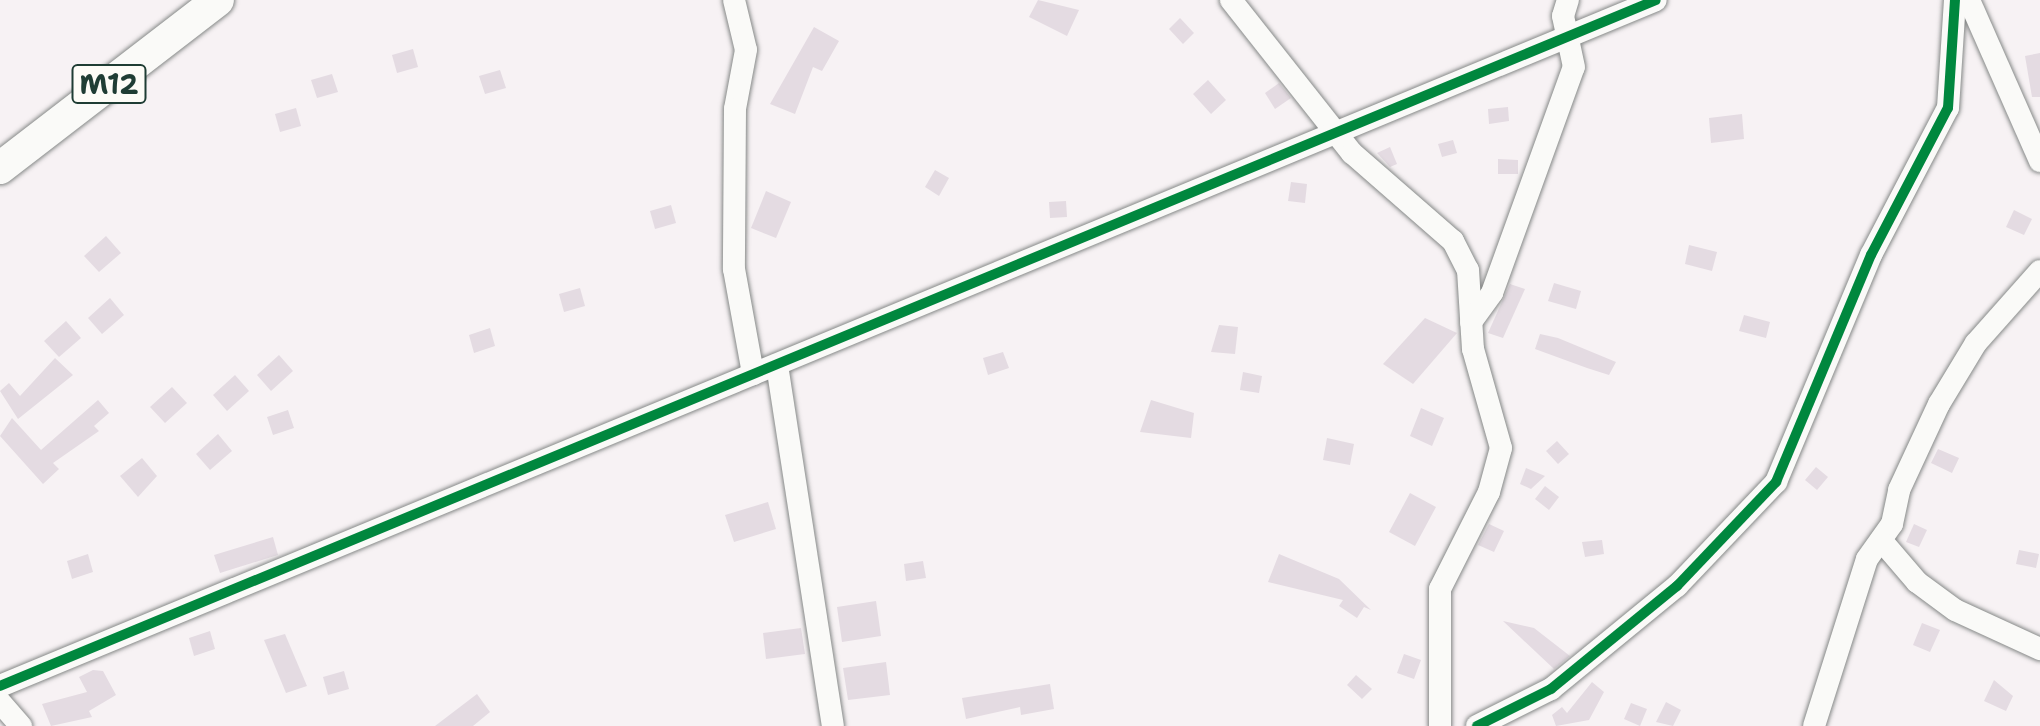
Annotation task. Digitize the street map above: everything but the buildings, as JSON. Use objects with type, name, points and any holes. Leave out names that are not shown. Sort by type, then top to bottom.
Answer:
[{"type":"highway","name":"M12","points":[[0,168],[218,0]]},
{"type":"street","points":[[734,0],[746,50],[735,109],[734,269],[753,374]]},
{"type":"street","points":[[1231,0],[1336,134],[1462,253],[1471,322],[1501,448],[1489,492],[1440,589],[1440,726]]},
{"type":"street","points":[[1471,322],[1492,293],[1574,67],[1567,37],[1568,0]]},
{"type":"street","points":[[0,686],[1656,0]]},
{"type":"street","points":[[1477,726],[1551,689],[1677,586],[1776,482],[1871,255],[1948,108],[1955,0]]},
{"type":"street","points":[[1969,0],[2038,149]]},
{"type":"street","points":[[1814,726],[1867,559],[1881,540],[1964,360],[2040,271]]},
{"type":"street","points":[[777,365],[833,726]]},
{"type":"street","points":[[1881,540],[1917,582],[1955,610],[2040,649]]},
{"type":"street","points":[[0,702],[21,726]]},
{"type":"cycle path","points":[[0,686],[1656,0]]},
{"type":"cycle path","points":[[1477,726],[1551,689],[1677,586],[1776,482],[1871,255],[1948,108],[1955,0]]}]
